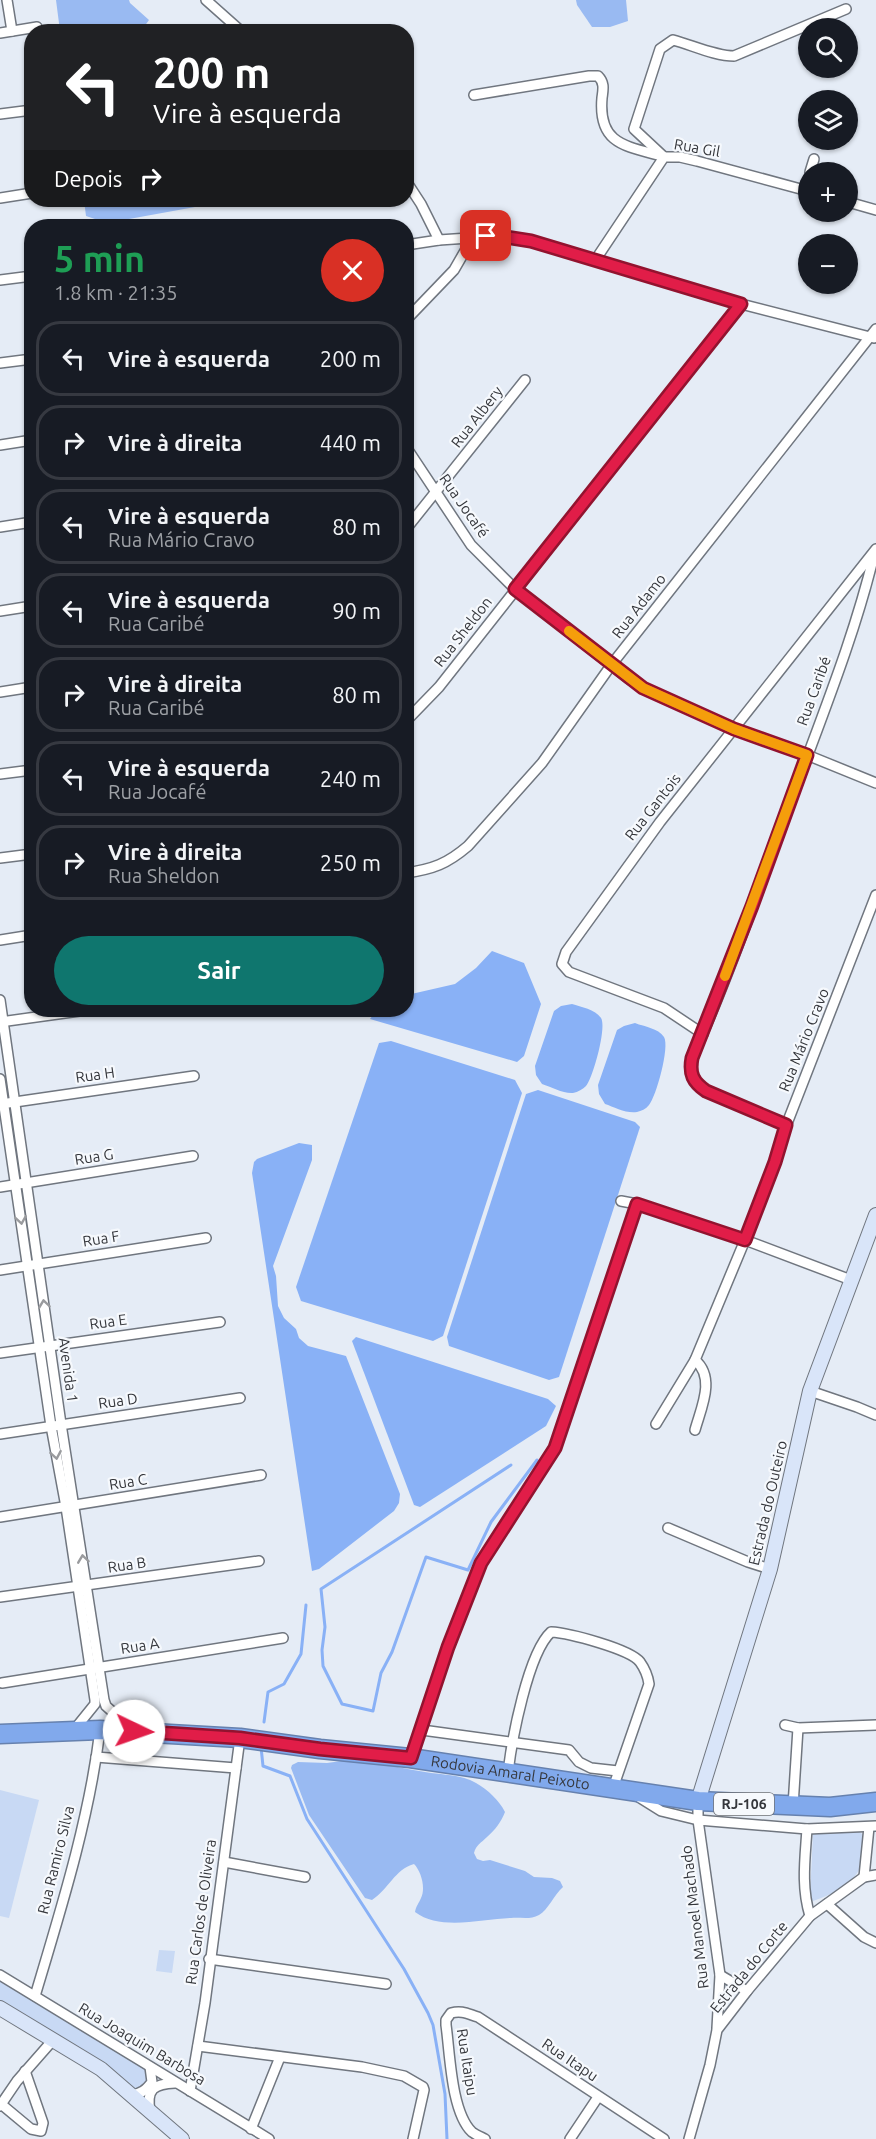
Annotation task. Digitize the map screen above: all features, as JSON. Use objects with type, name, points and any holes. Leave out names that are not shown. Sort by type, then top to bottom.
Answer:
[{"type":"highway","name":"Rodovia Amaral Peixoto","points":[[0,1734],[100,1730],[254,1740],[620,1784],[698,1801],[830,1807],[876,1802]]},
{"type":"street","points":[[7,0],[12,31]]},
{"type":"street","points":[[206,0],[233,24]]},
{"type":"street","points":[[664,157],[634,129],[660,49],[672,40],[722,56],[734,56],[846,9]]},
{"type":"street","points":[[0,33],[24,29]]},
{"type":"street","points":[[474,95],[598,76],[603,81],[602,115],[606,132],[630,147],[664,157]]},
{"type":"street","points":[[0,114],[24,111]]},
{"type":"street","name":"Rua Gil","points":[[596,259],[664,157],[680,157],[798,188]]},
{"type":"street","points":[[414,192],[439,240]]},
{"type":"street","points":[[0,198],[24,194]]},
{"type":"street","points":[[858,205],[876,210]]},
{"type":"street","points":[[414,244],[499,236],[531,241],[741,304],[874,335]]},
{"type":"street","points":[[414,312],[454,270],[473,237]]},
{"type":"street","points":[[0,280],[24,277]]},
{"type":"street","name":"Rua Sheldon","points":[[414,713],[439,687],[741,304]]},
{"type":"street","name":"Rua Adamo","points":[[414,872],[444,864],[468,846],[542,763],[612,664],[874,335]]},
{"type":"street","points":[[0,363],[24,360]]},
{"type":"street","name":"Rua Albery","points":[[414,519],[525,380]]},
{"type":"street","points":[[0,445],[24,441]]},
{"type":"street","name":"Rua Jocafé","points":[[414,459],[471,545],[515,589],[643,688],[734,729],[876,783]]},
{"type":"street","points":[[0,527],[24,523]]},
{"type":"street","name":"Rua Gantois","points":[[703,1034],[663,1008],[572,973],[562,964],[566,952],[629,862],[876,550]]},
{"type":"street","name":"Rua Caribé","points":[[786,1125],[706,1091],[695,1083],[690,1071],[692,1058],[807,755],[857,615],[876,550]]},
{"type":"street","points":[[0,611],[24,607]]},
{"type":"street","points":[[0,692],[24,688]]},
{"type":"street","points":[[0,774],[24,771]]},
{"type":"street","points":[[0,858],[24,855]]},
{"type":"street","name":"Rua Mário Cravo","points":[[656,1424],[696,1360],[745,1240],[775,1162],[786,1125],[876,895]]},
{"type":"street","points":[[0,940],[24,936]]},
{"type":"street","name":"Avenida 1","points":[[0,1000],[6,1104],[15,1185],[50,1345],[56,1425]]},
{"type":"street","points":[[2,1022],[37,1017]]},
{"type":"street","name":"Rua H","points":[[6,1104],[194,1076]]},
{"type":"street","name":"Avenida 1","points":[[0,1079],[26,1183],[39,1347],[71,1507],[95,1668],[106,1706],[134,1731]]},
{"type":"street","name":"Rua G","points":[[0,1187],[193,1156]]},
{"type":"street","points":[[621,1202],[637,1204],[745,1240],[851,1280]]},
{"type":"street","points":[[411,1758],[448,1647],[481,1563],[555,1448],[637,1204]]},
{"type":"street","name":"Estrada do Outeiro","points":[[698,1801],[770,1569],[810,1391],[876,1215]]},
{"type":"street","name":"Rua F","points":[[0,1270],[206,1238]]},
{"type":"street","name":"Rua E","points":[[0,1353],[220,1322]]},
{"type":"street","points":[[695,1430],[706,1385],[704,1369],[696,1360]]},
{"type":"street","points":[[810,1391],[876,1415]]},
{"type":"street","name":"Rua D","points":[[0,1434],[240,1398]]},
{"type":"street","name":"Rua C","points":[[0,1517],[261,1475]]},
{"type":"street","points":[[669,1528],[770,1569]]},
{"type":"street","name":"Rua B","points":[[0,1598],[259,1561]]},
{"type":"street","points":[[507,1772],[512,1741],[531,1672],[543,1639],[551,1632],[561,1633],[604,1644],[639,1660],[647,1676],[649,1684],[620,1784]]},
{"type":"street","name":"Rua A","points":[[2,1683],[283,1638]]},
{"type":"street","name":"Avenida 1","points":[[74,1730],[95,1704],[95,1668]]},
{"type":"street","points":[[785,1725],[798,1728],[876,1725]]},
{"type":"street","points":[[793,1806],[798,1728]]},
{"type":"street","name":"Rua Ramiro Silva","points":[[35,1996],[66,1892],[100,1730]]},
{"type":"street","points":[[422,1730],[569,1750],[579,1762],[620,1784],[661,1811],[698,1820],[807,1829],[872,1827],[864,1877]]},
{"type":"street","name":"Rua Carlos de Oliveira","points":[[190,2091],[236,1768],[254,1740]]},
{"type":"street","points":[[96,1757],[236,1768]]},
{"type":"street","name":"Rua Manoel Machado","points":[[698,1801],[698,1820],[720,1975],[717,2030]]},
{"type":"street","points":[[807,1829],[804,1887],[810,1916]]},
{"type":"street","points":[[224,1862],[305,1877]]},
{"type":"street","name":"Estrada do Corte","points":[[689,2139],[710,2065],[717,2030],[747,1990],[810,1916],[864,1877],[876,1875]]},
{"type":"street","points":[[826,1904],[864,1936],[876,1942]]},
{"type":"street","points":[[209,1959],[386,1984]]},
{"type":"street","points":[[720,1975],[747,1990]]},
{"type":"street","name":"Rua Joaquim Barbosa","points":[[0,1976],[269,2139]]},
{"type":"street","points":[[0,2008],[101,2069],[182,2139]]},
{"type":"street","name":"Rua Itapu","points":[[457,2012],[462,2011],[478,2018],[664,2139]]},
{"type":"street","name":"Rua Itaipu","points":[[457,2012],[451,2013],[446,2020],[456,2097],[464,2121],[473,2132],[485,2139]]},
{"type":"street","points":[[25,2071],[43,2123],[41,2131],[32,2129],[0,2105],[25,2071],[53,2040]]},
{"type":"street","points":[[198,2046],[373,2069],[404,2076],[423,2087],[424,2093],[413,2139]]},
{"type":"street","points":[[251,2129],[280,2057]]},
{"type":"street","points":[[131,2095],[142,2092],[152,2082],[150,2067]]},
{"type":"street","points":[[150,2111],[149,2095],[155,2087],[159,2084],[175,2083]]},
{"type":"street","points":[[570,2139],[598,2097]]},
{"type":"shaded area","points":[[56,0],[129,0],[149,20],[146,24],[59,24]]},
{"type":"shaded area","points":[[576,0],[626,0],[628,21],[610,27],[592,27]]},
{"type":"shaded area","points":[[85,207],[195,207],[129,219],[95,219],[86,216]]},
{"type":"shaded area","points":[[492,951],[524,963],[541,1004],[524,1056],[517,1062],[370,1019],[372,1017],[414,1017],[414,993],[455,984],[476,968]]},
{"type":"shaded area","points":[[572,1004],[595,1012],[601,1018],[602,1031],[589,1081],[582,1089],[569,1093],[542,1084],[536,1075],[535,1066],[554,1011],[561,1006]]},
{"type":"shaded area","points":[[635,1023],[658,1032],[664,1037],[665,1042],[661,1072],[655,1092],[649,1105],[639,1112],[625,1111],[605,1104],[599,1094],[598,1085],[617,1030]]},
{"type":"shaded area","points":[[391,1041],[515,1080],[522,1093],[443,1336],[433,1341],[301,1301],[296,1287],[379,1043]]},
{"type":"shaded area","points":[[538,1090],[635,1122],[640,1127],[559,1377],[549,1380],[449,1346],[447,1337],[526,1094]]},
{"type":"shaded area","points":[[299,1143],[312,1145],[312,1160],[273,1266],[278,1306],[284,1318],[296,1329],[299,1338],[308,1346],[346,1356],[400,1494],[399,1503],[394,1511],[319,1569],[312,1571],[252,1173],[254,1162],[257,1159]]},
{"type":"shaded area","points":[[356,1337],[548,1399],[556,1406],[546,1426],[420,1507],[414,1505],[352,1341]]},
{"type":"shaded area","points":[[349,1760],[454,1776],[476,1783],[500,1803],[505,1812],[495,1829],[476,1848],[474,1853],[477,1859],[490,1860],[525,1871],[534,1877],[552,1878],[560,1881],[563,1887],[542,1913],[532,1917],[449,1923],[436,1921],[415,1912],[423,1885],[421,1875],[414,1864],[396,1875],[378,1896],[372,1900],[365,1898],[309,1815],[291,1768],[298,1762],[327,1763]]},
{"type":"shaded area","points":[[0,1790],[39,1800],[9,1918],[0,1916]]},
{"type":"shaded area","points":[[858,1831],[865,1836],[863,1858],[858,1872],[842,1888],[813,1901],[810,1897],[813,1833]]},
{"type":"shaded area","points":[[159,1950],[175,1951],[172,1973],[156,1971]]},
{"type":"shaded area","points":[[0,1981],[147,2070],[148,2079],[141,2087],[133,2090],[0,2002]]},
{"type":"waterway","points":[[511,1465],[321,1589],[325,1627],[322,1650],[323,1666],[342,1704],[373,1711],[381,1673],[392,1652],[426,1557],[468,1570],[491,1522],[537,1460]]},
{"type":"waterway","points":[[264,1722],[268,1692],[284,1684],[301,1654],[306,1605]]},
{"type":"waterway","points":[[261,1747],[263,1766],[290,1776],[307,1819],[404,1969],[428,2013],[433,2025],[445,2094],[447,2139]]},
{"type":"slow traffic","points":[[569,631],[643,688],[734,729],[807,755],[725,976]]},
{"type":"route","points":[[134,1731],[240,1738],[411,1758],[448,1647],[481,1563],[555,1448],[637,1204],[745,1240],[775,1162],[786,1125],[706,1091],[695,1083],[690,1071],[692,1058],[752,906],[807,755],[734,729],[643,688],[515,589],[741,304],[531,241],[486,236]]}]
